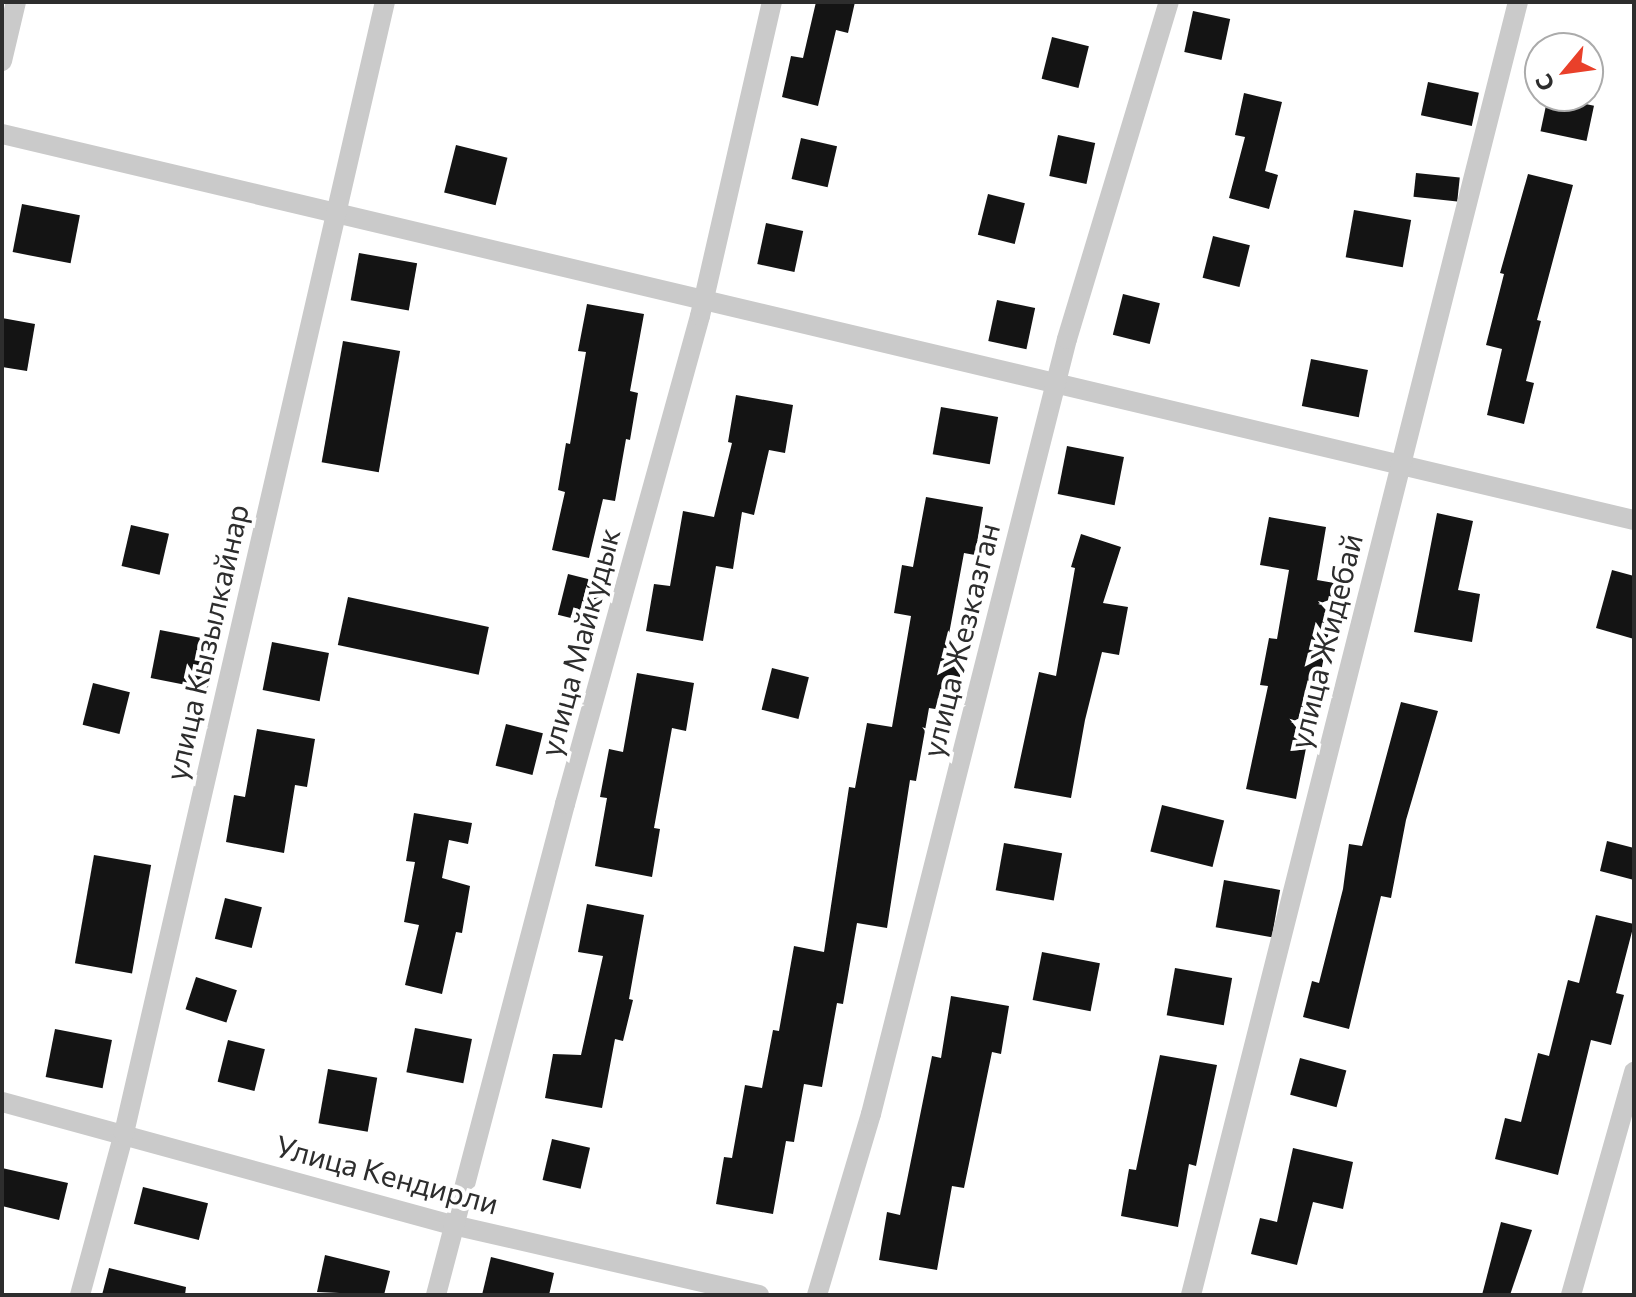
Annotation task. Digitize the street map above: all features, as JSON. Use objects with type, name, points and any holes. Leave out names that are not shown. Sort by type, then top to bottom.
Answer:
[{"type":"street","points":[[2,61],[16,2]]},
{"type":"street","name":"улица Кызылкайнар","points":[[80,1295],[124,1133],[385,2]]},
{"type":"street","name":"улица Майкудык","points":[[436,1295],[703,301],[772,2]]},
{"type":"street","name":"улица Жезказган","points":[[817,1295],[871,1114],[1056,384],[1169,2]]},
{"type":"street","name":"улица Жидебай","points":[[1191,1295],[1518,2]]},
{"type":"street","points":[[2,134],[1634,520]]},
{"type":"street","points":[[1571,1295],[1634,1072]]},
{"type":"street","name":"Улица Кендирли","points":[[2,1102],[453,1225],[759,1295]]},
{"type":"building","points":[[816,2],[855,2],[848,33],[836,30],[818,106],[782,97],[791,56],[803,58]]},
{"type":"building","points":[[1193,11],[1230,19],[1221,60],[1184,52]]},
{"type":"building","points":[[1052,37],[1089,46],[1078,88],[1042,79]]},
{"type":"building","points":[[1428,82],[1479,93],[1472,126],[1421,115]]},
{"type":"building","points":[[1244,93],[1282,102],[1265,171],[1278,175],[1269,209],[1229,198],[1245,137],[1235,135]]},
{"type":"building","points":[[1545,112],[1593,112],[1586,141],[1541,131]]},
{"type":"building","points":[[1058,135],[1095,143],[1086,184],[1049,176]]},
{"type":"building","points":[[801,138],[837,146],[828,187],[792,179]]},
{"type":"building","points":[[456,145],[507,158],[496,205],[444,193]]},
{"type":"building","points":[[1416,173],[1460,178],[1457,201],[1413,197]]},
{"type":"building","points":[[1528,174],[1573,185],[1537,320],[1541,321],[1526,381],[1534,383],[1524,424],[1487,415],[1502,349],[1486,345],[1504,274],[1500,273]]},
{"type":"building","points":[[988,194],[1025,203],[1015,244],[978,235]]},
{"type":"building","points":[[22,204],[80,215],[71,263],[13,252]]},
{"type":"building","points":[[1354,210],[1411,220],[1403,267],[1346,257]]},
{"type":"building","points":[[766,223],[803,231],[794,272],[757,264]]},
{"type":"building","points":[[1213,236],[1250,245],[1239,287],[1203,278]]},
{"type":"building","points":[[359,253],[417,263],[409,311],[351,300]]},
{"type":"building","points":[[1123,294],[1160,303],[1150,344],[1113,335]]},
{"type":"building","points":[[997,300],[1035,308],[1026,349],[988,341]]},
{"type":"building","points":[[587,304],[644,314],[630,391],[638,393],[630,440],[626,439],[615,501],[603,499],[589,558],[552,550],[565,492],[558,490],[566,443],[570,444],[586,352],[578,351]]},
{"type":"building","points":[[2,318],[35,324],[27,371],[2,367]]},
{"type":"building","points":[[343,341],[400,351],[379,472],[322,462]]},
{"type":"building","points":[[1311,359],[1368,370],[1359,417],[1302,406]]},
{"type":"building","points":[[736,395],[793,405],[785,453],[769,450],[754,515],[742,512],[733,569],[716,566],[703,641],[646,631],[654,584],[670,586],[683,511],[714,517],[732,443],[728,442]]},
{"type":"building","points":[[941,407],[998,417],[990,464],[933,454]]},
{"type":"building","points":[[1067,446],[1124,457],[1115,505],[1058,494]]},
{"type":"building","points":[[926,497],[983,507],[975,555],[964,553],[944,661],[962,664],[954,712],[929,708],[916,781],[910,780],[887,928],[857,923],[843,1004],[837,1003],[822,1087],[804,1084],[794,1142],[786,1141],[773,1214],[716,1204],[724,1157],[732,1158],[745,1085],[762,1088],[773,1030],[779,1031],[794,946],[824,952],[849,787],[855,788],[867,723],[892,727],[911,616],[894,613],[902,565],[913,567]]},
{"type":"building","points":[[1437,513],[1473,521],[1458,590],[1480,594],[1472,642],[1414,632]]},
{"type":"building","points":[[1269,517],[1326,527],[1317,580],[1346,585],[1338,633],[1329,631],[1296,799],[1246,789],[1268,686],[1260,685],[1269,638],[1277,639],[1289,570],[1260,565]]},
{"type":"building","points":[[131,525],[169,534],[160,575],[122,566]]},
{"type":"building","points":[[1081,534],[1121,547],[1103,603],[1128,607],[1119,655],[1102,652],[1085,720],[1071,798],[1014,788],[1039,672],[1056,676],[1075,568],[1071,567]]},
{"type":"building","points":[[1612,570],[1634,576],[1634,639],[1596,628]]},
{"type":"building","points":[[568,574],[605,583],[595,624],[558,615]]},
{"type":"building","points":[[348,597],[489,627],[479,675],[338,645]]},
{"type":"building","points":[[160,630],[217,641],[208,689],[151,678]]},
{"type":"building","points":[[272,642],[329,653],[320,701],[263,690]]},
{"type":"building","points":[[772,668],[809,677],[798,719],[762,710]]},
{"type":"building","points":[[637,673],[694,683],[686,731],[672,728],[654,828],[660,829],[652,877],[595,866],[607,798],[600,797],[609,749],[623,752]]},
{"type":"building","points":[[93,683],[130,692],[119,734],[83,725]]},
{"type":"building","points":[[1401,702],[1438,711],[1406,820],[1391,898],[1381,896],[1349,1029],[1303,1017],[1312,981],[1319,983],[1343,889],[1349,844],[1362,846]]},
{"type":"building","points":[[506,724],[543,733],[532,775],[496,766]]},
{"type":"building","points":[[257,729],[315,739],[307,787],[295,785],[284,853],[226,842],[234,795],[245,797]]},
{"type":"building","points":[[1162,805],[1224,820],[1212,867],[1150,852]]},
{"type":"building","points":[[414,813],[472,823],[468,844],[449,840],[442,878],[470,886],[462,933],[456,932],[442,994],[405,985],[419,925],[404,922],[415,862],[406,861]]},
{"type":"building","points":[[1607,841],[1634,848],[1634,880],[1600,871]]},
{"type":"building","points":[[1004,843],[1062,853],[1054,901],[996,890]]},
{"type":"building","points":[[94,855],[151,865],[132,973],[75,963]]},
{"type":"building","points":[[1224,880],[1280,890],[1272,937],[1216,927]]},
{"type":"building","points":[[225,898],[262,907],[252,948],[215,939]]},
{"type":"building","points":[[587,904],[644,915],[629,999],[633,1000],[623,1041],[615,1039],[602,1108],[545,1098],[553,1054],[581,1055],[603,956],[578,952]]},
{"type":"building","points":[[1596,915],[1634,924],[1616,993],[1624,995],[1611,1045],[1591,1040],[1558,1175],[1495,1159],[1505,1118],[1521,1122],[1538,1053],[1549,1056],[1568,980],[1579,983]]},
{"type":"building","points":[[1042,952],[1100,963],[1091,1011],[1033,1000]]},
{"type":"building","points":[[1175,968],[1232,978],[1224,1025],[1167,1015]]},
{"type":"building","points":[[196,977],[237,990],[226,1023],[185,1009]]},
{"type":"building","points":[[951,996],[1009,1006],[1001,1054],[992,1052],[964,1188],[952,1186],[937,1270],[879,1260],[887,1212],[900,1215],[932,1056],[941,1058]]},
{"type":"building","points":[[415,1028],[472,1039],[463,1083],[406,1072]]},
{"type":"building","points":[[55,1029],[112,1040],[103,1088],[46,1077]]},
{"type":"building","points":[[228,1040],[265,1049],[254,1091],[218,1082]]},
{"type":"building","points":[[1160,1055],[1217,1065],[1196,1166],[1189,1164],[1178,1227],[1121,1216],[1129,1169],[1136,1170]]},
{"type":"building","points":[[1300,1058],[1346,1070],[1337,1107],[1290,1095]]},
{"type":"building","points":[[328,1069],[377,1078],[368,1132],[318,1123]]},
{"type":"building","points":[[552,1139],[590,1148],[581,1189],[543,1180]]},
{"type":"building","points":[[1293,1148],[1353,1162],[1343,1209],[1313,1202],[1297,1265],[1251,1254],[1260,1218],[1277,1222]]},
{"type":"building","points":[[2,1168],[68,1183],[59,1220],[2,1206]]},
{"type":"building","points":[[143,1187],[208,1203],[199,1240],[134,1224]]},
{"type":"building","points":[[1501,1222],[1532,1230],[1510,1295],[1482,1295]]},
{"type":"building","points":[[325,1255],[390,1271],[384,1295],[317,1292]]},
{"type":"building","points":[[491,1257],[554,1273],[549,1295],[482,1295]]},
{"type":"building","points":[[109,1268],[186,1287],[185,1295],[102,1295]]}]
